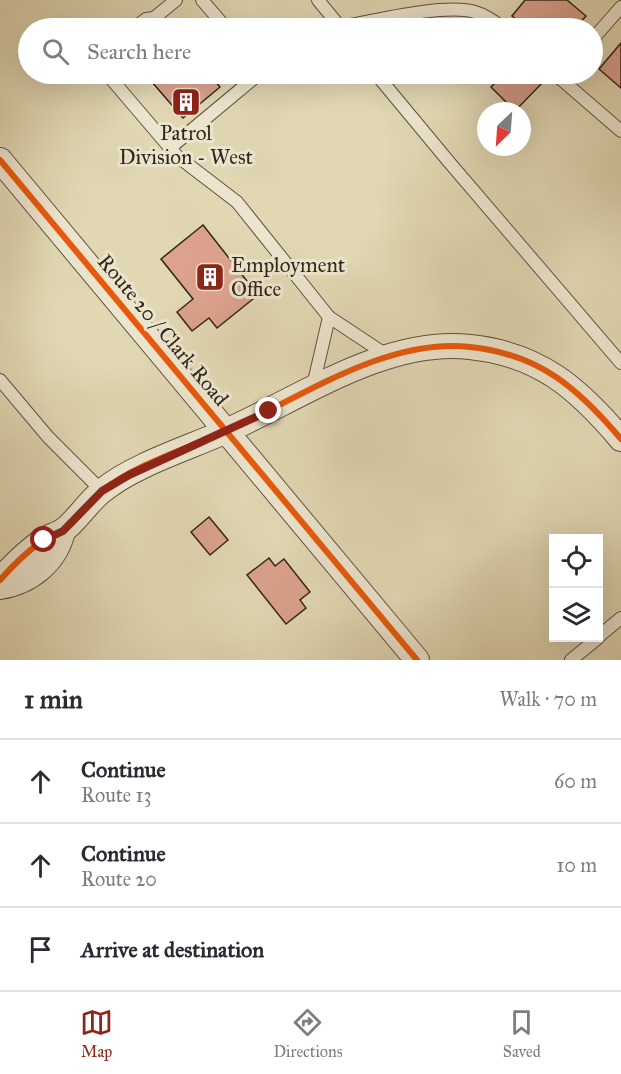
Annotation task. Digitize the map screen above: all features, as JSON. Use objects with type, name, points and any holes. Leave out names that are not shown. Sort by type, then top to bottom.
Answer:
[{"type":"street","name":"Route 20 / Clark Road","points":[[0,160],[417,660]]},
{"type":"street","points":[[0,580],[44,540],[63,531],[102,491],[159,460],[226,431],[366,364],[406,351],[452,345],[510,354],[543,368],[572,388],[587,400],[621,439]]},
{"type":"street","points":[[0,587],[15,585],[32,576],[56,551],[63,531]]},
{"type":"lane","points":[[157,18],[176,0]]},
{"type":"lane","points":[[202,0],[217,18]]},
{"type":"lane","points":[[318,0],[332,18]]},
{"type":"lane","points":[[603,27],[621,7]]},
{"type":"lane","points":[[397,18],[449,9],[473,11],[489,18]]},
{"type":"lane","points":[[116,84],[177,156],[237,201],[329,317],[389,356]]},
{"type":"lane","points":[[170,148],[247,84]]},
{"type":"lane","points":[[384,84],[621,363]]},
{"type":"lane","points":[[569,84],[621,131]]},
{"type":"lane","points":[[312,390],[329,317]]},
{"type":"lane","points":[[0,380],[48,437],[102,491]]},
{"type":"lane","points":[[603,633],[621,618]]},
{"type":"lane","points":[[571,660],[592,642]]},
{"type":"building","points":[[525,0],[567,0],[586,16],[584,18],[514,18],[512,16]]},
{"type":"building","points":[[621,43],[621,88],[603,72],[603,64]]},
{"type":"building","name":"Patrol Division - West","points":[[154,84],[217,84],[220,87],[183,118]]},
{"type":"building","points":[[494,84],[541,84],[524,102],[506,102],[491,87]]},
{"type":"building","name":"Employment Office","points":[[203,225],[258,295],[217,328],[209,318],[192,331],[177,312],[193,299],[161,259]]},
{"type":"building","points":[[209,517],[228,540],[210,555],[191,532]]},
{"type":"building","points":[[269,558],[275,566],[284,559],[310,592],[300,600],[306,608],[286,624],[247,575]]},
{"type":"cycle path","points":[[0,160],[417,660]]},
{"type":"cycle path","points":[[0,580],[31,549],[43,540],[64,530],[97,495],[129,473],[224,432],[344,373],[407,351],[438,346],[470,347],[517,357],[537,366],[573,389],[621,439]]},
{"type":"place","name":"Patrol Division - West","points":[[186,102]]},
{"type":"place","name":"Employment Office","points":[[210,277]]},
{"type":"route","points":[[44,540],[63,531],[102,491],[129,475],[269,411]]}]
